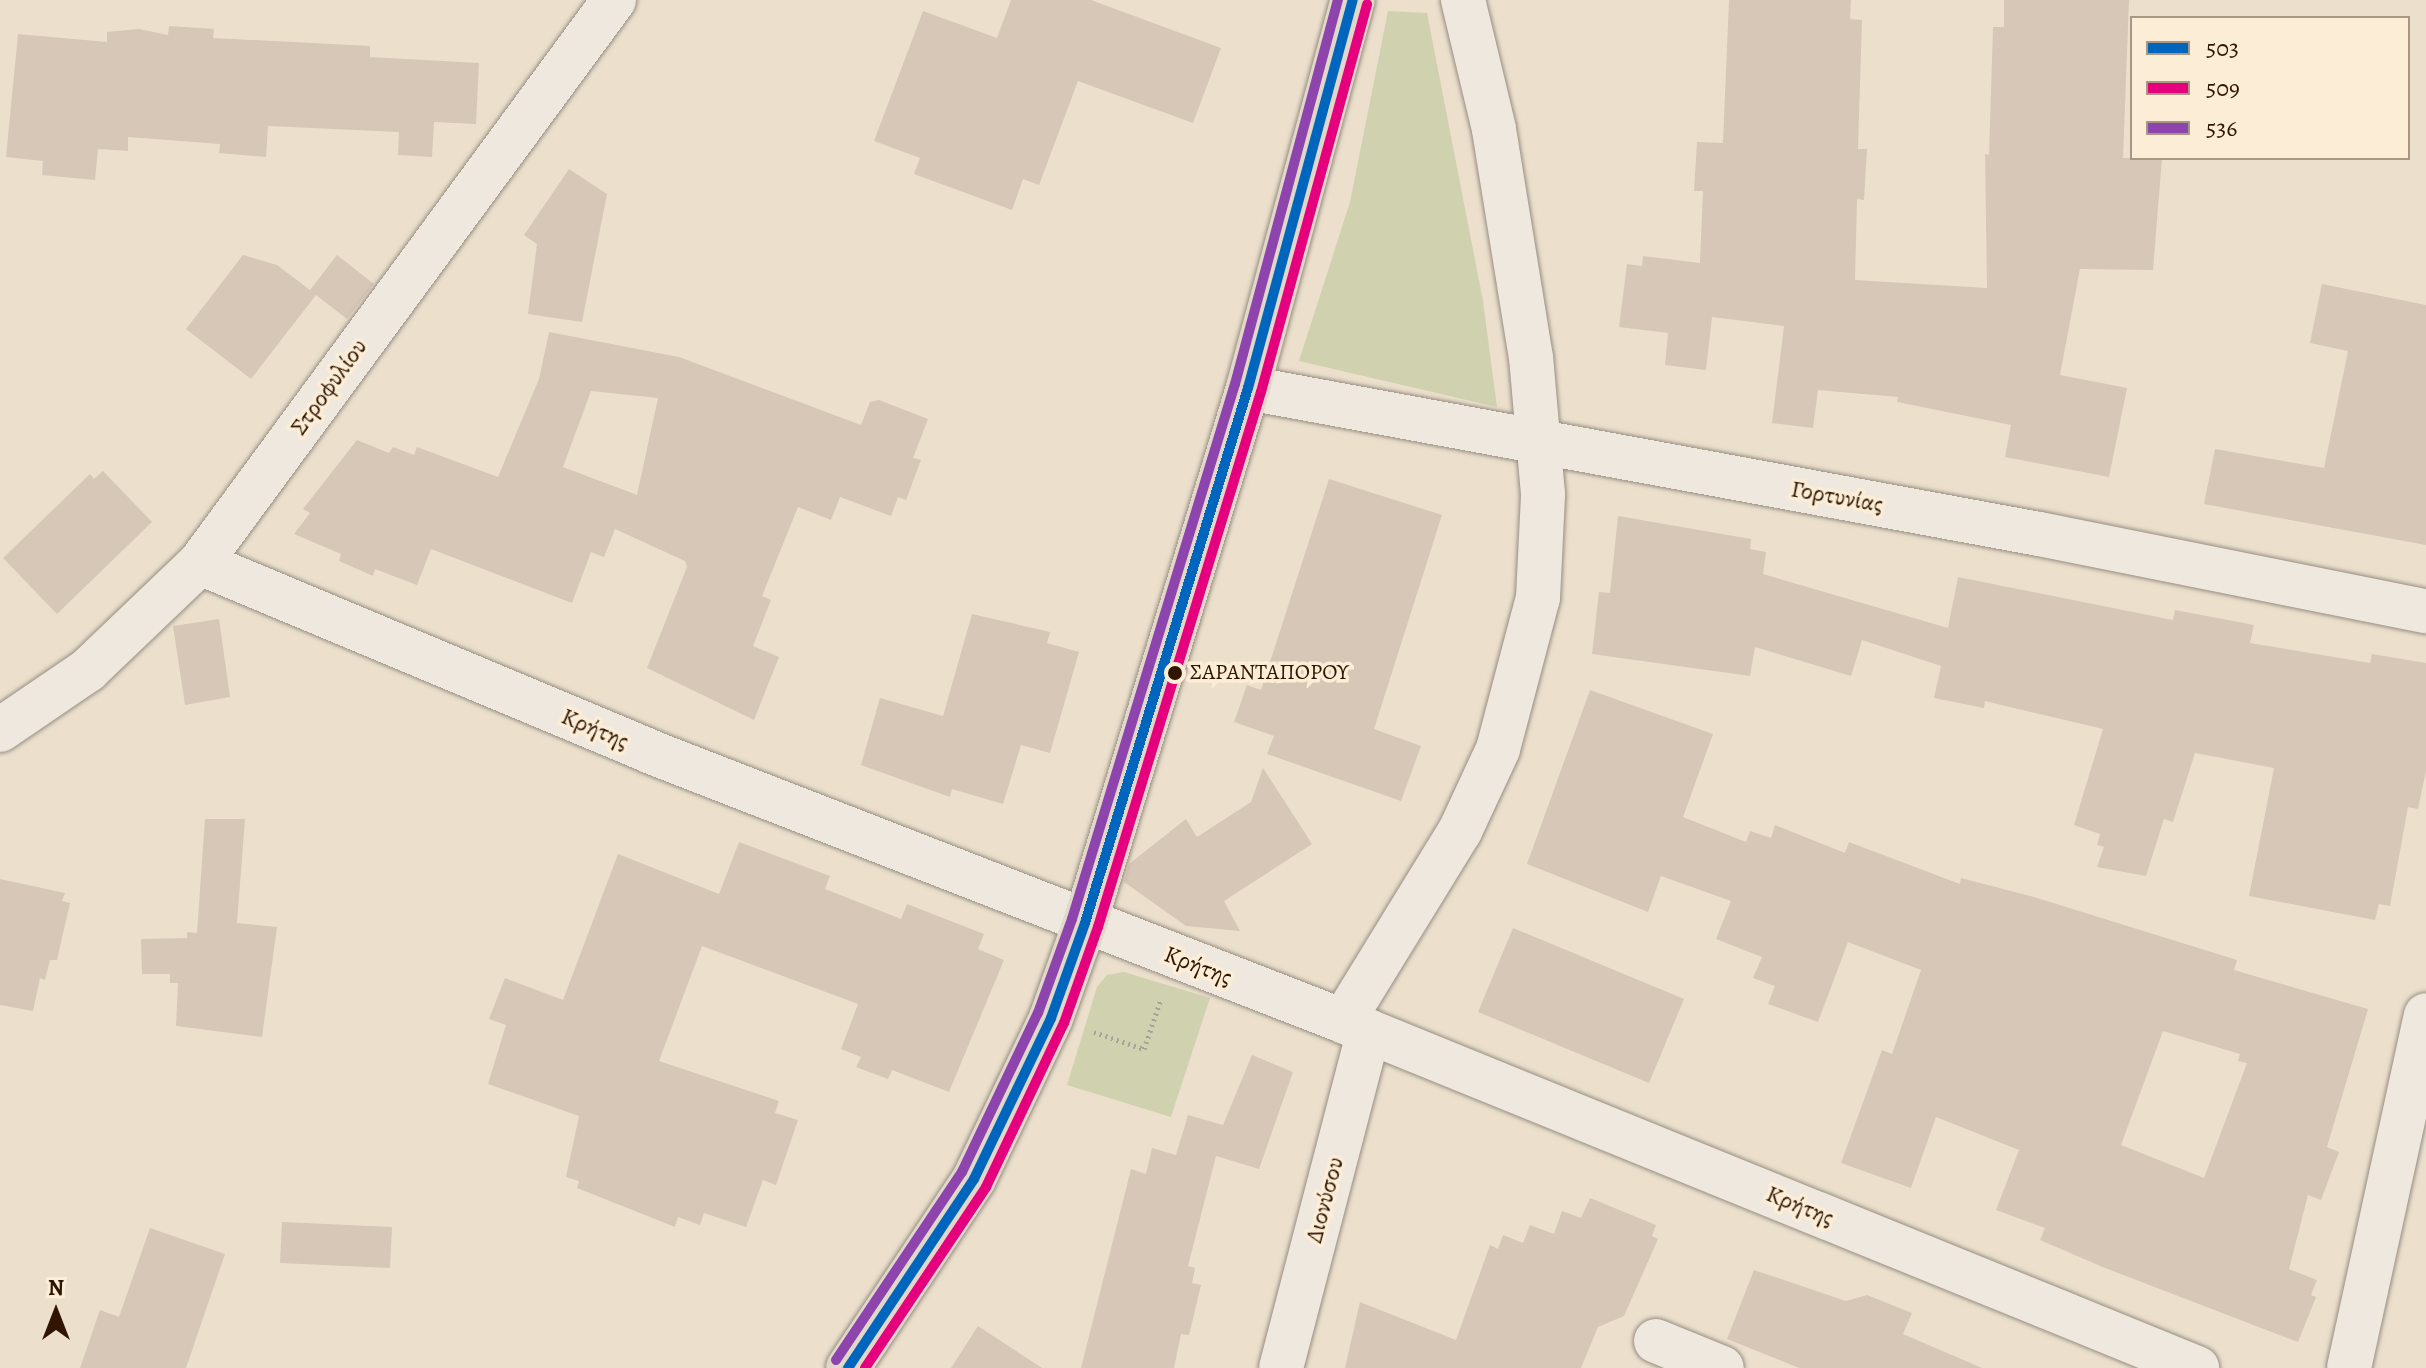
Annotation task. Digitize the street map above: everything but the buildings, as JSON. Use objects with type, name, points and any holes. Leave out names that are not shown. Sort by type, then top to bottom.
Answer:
[{"type":"main road","points":[[848,1368],[974,1179],[1051,1018],[1085,923],[1248,388],[1353,0]]},
{"type":"street","name":"Στροφυλίου","points":[[0,730],[88,670],[200,563],[614,0]]},
{"type":"street","name":"Διονύσου","points":[[1281,1368],[1356,1026],[1460,831],[1498,749],[1538,598],[1541,443],[1494,129],[1463,0]]},
{"type":"street","name":"Γορτυνίας","points":[[1248,388],[2039,534],[2426,611]]},
{"type":"street","name":"Κρήτης","points":[[200,563],[651,752],[1356,1026],[2197,1368]]},
{"type":"street","points":[[2349,1368],[2426,1015]]},
{"type":"street","points":[[1656,1341],[1722,1368]]},
{"type":"path","points":[[1051,1018],[1144,1049],[1175,957]]},
{"type":"green space","points":[[1388,11],[1427,13],[1483,301],[1497,407],[1299,361],[1350,202]]},
{"type":"green space","points":[[1124,972],[1210,998],[1171,1117],[1067,1085],[1097,987],[1107,975]]},
{"type":"transit line","name":"536","points":[[836,1360],[962,1172],[1038,1013],[1072,919],[1235,384],[1338,0]]},
{"type":"transit line","name":"503","points":[[848,1368],[974,1179],[1051,1018],[1085,923],[1248,388],[1353,0]]},
{"type":"transit line","name":"509","points":[[865,1368],[986,1187],[1064,1023],[1098,927],[1261,392],[1367,4]]},
{"type":"place","name":"ΣΑΡΑΝΤΑΠΟΡΟΥ","points":[[1175,673]]}]
